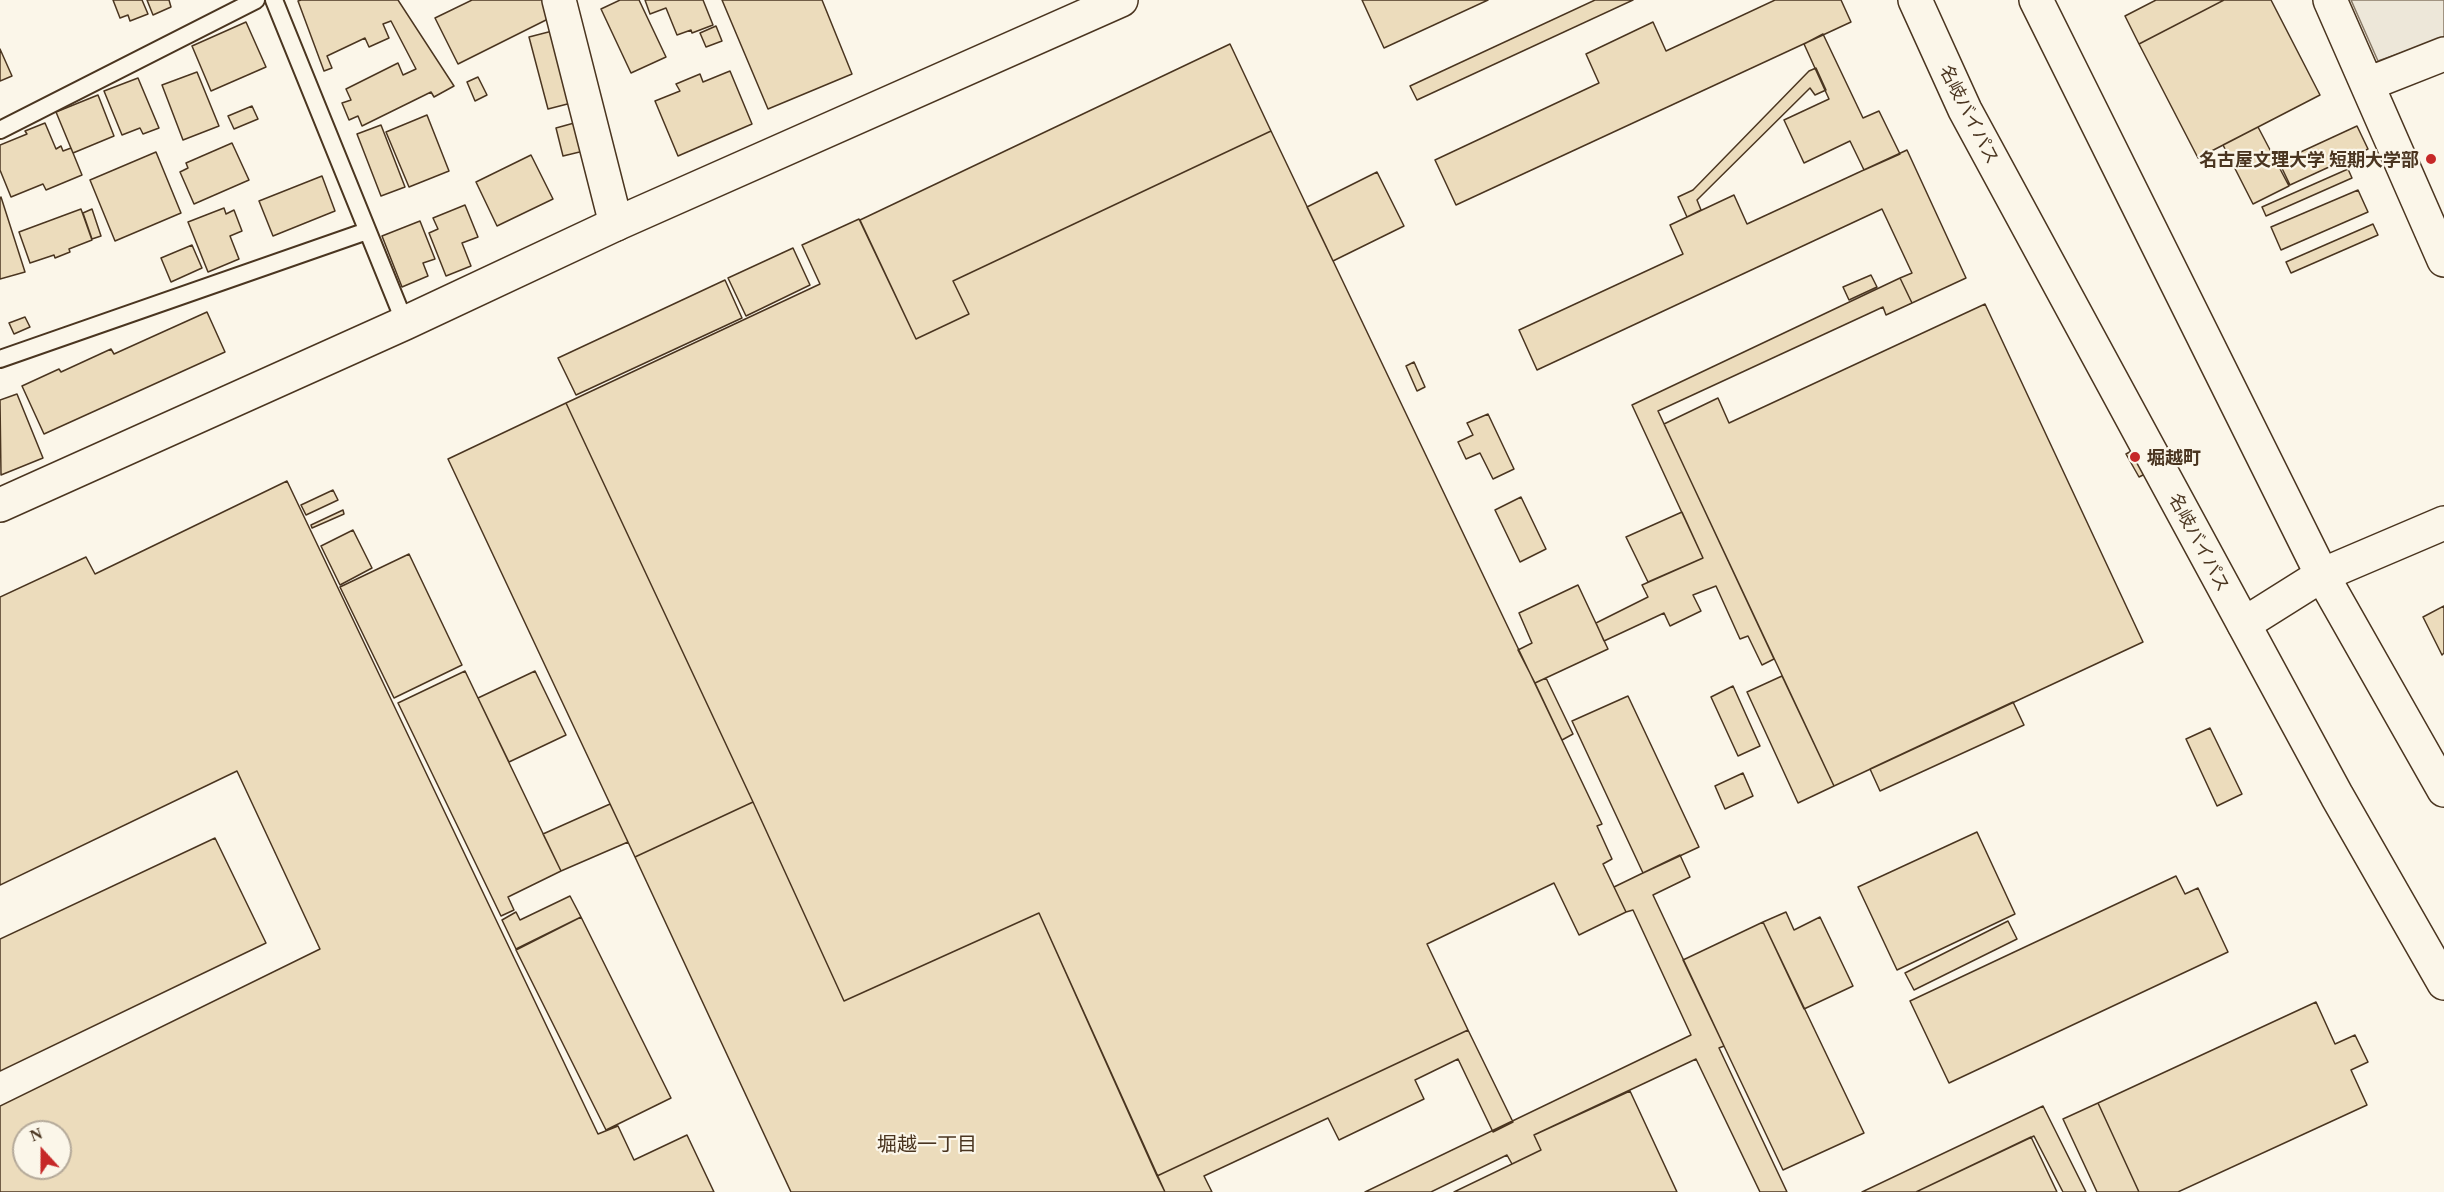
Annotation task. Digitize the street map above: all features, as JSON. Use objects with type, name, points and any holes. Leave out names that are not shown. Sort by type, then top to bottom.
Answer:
[{"type":"main road","points":[[559,0],[616,224]]},
{"type":"main road","points":[[0,505],[405,323],[616,224],[1121,0]]},
{"type":"main road","name":"名岐バイパス","points":[[1915,0],[1965,110],[2337,796],[2444,983]]},
{"type":"main road","points":[[2036,0],[2322,575],[2444,790]]},
{"type":"main road","points":[[2330,0],[2444,260]]},
{"type":"main road","points":[[2368,84],[2444,54]]},
{"type":"main road","points":[[2244,624],[2322,575],[2444,523]]},
{"type":"lane","points":[[0,130],[256,0]]},
{"type":"lane","points":[[273,0],[405,323]]},
{"type":"lane","points":[[0,359],[367,231]]},
{"type":"shaded area","points":[[2351,0],[2444,0],[2444,38],[2378,61]]},
{"type":"building","points":[[113,0],[142,0],[148,14],[130,21],[128,15],[120,18]]},
{"type":"building","points":[[147,0],[169,0],[171,7],[153,15]]},
{"type":"building","points":[[398,0],[454,86],[434,97],[431,92],[362,126],[358,116],[349,120],[342,103],[351,100],[346,89],[398,63],[403,75],[416,69],[391,21],[383,24],[389,38],[369,47],[365,38],[327,56],[332,68],[324,71],[298,1]]},
{"type":"building","points":[[472,0],[543,0],[552,17],[458,64],[435,18]]},
{"type":"building","points":[[620,0],[639,0],[666,57],[631,73],[601,9]]},
{"type":"building","points":[[645,0],[703,0],[713,25],[692,33],[691,30],[677,35],[666,8],[650,14]]},
{"type":"building","points":[[722,0],[822,0],[852,74],[768,109]]},
{"type":"building","points":[[1362,0],[1488,0],[1384,48]]},
{"type":"building","points":[[1595,0],[1633,0],[1417,100],[1410,86]]},
{"type":"building","points":[[1775,0],[1841,0],[1851,22],[1456,205],[1435,160],[1599,83],[1586,54],[1653,22],[1666,51]]},
{"type":"building","points":[[2156,0],[2224,0],[2139,44],[2125,16]]},
{"type":"building","points":[[2224,0],[2271,0],[2320,95],[2198,158],[2139,44]]},
{"type":"building","points":[[246,22],[266,67],[211,91],[192,46]]},
{"type":"building","points":[[716,26],[722,41],[706,47],[700,33]]},
{"type":"building","points":[[564,28],[583,100],[548,109],[529,37]]},
{"type":"building","points":[[1823,34],[1863,118],[1879,111],[1900,154],[1864,170],[1850,141],[1804,163],[1784,120],[1829,99],[1804,44]]},
{"type":"building","points":[[1230,44],[1271,131],[953,281],[969,314],[916,339],[860,220]]},
{"type":"building","points":[[0,49],[12,76],[0,81]]},
{"type":"building","points":[[1816,68],[1826,90],[1815,95],[1810,88],[1697,200],[1701,210],[1687,217],[1678,197],[1693,190],[1809,71]]},
{"type":"building","points":[[730,71],[752,124],[678,156],[655,101],[680,91],[676,84],[700,74],[703,82]]},
{"type":"building","points":[[197,72],[219,126],[183,140],[162,85]]},
{"type":"building","points":[[478,77],[487,95],[475,101],[467,82]]},
{"type":"building","points":[[138,78],[159,128],[143,134],[140,128],[122,135],[104,91]]},
{"type":"building","points":[[98,95],[114,136],[73,153],[56,112]]},
{"type":"building","points":[[252,106],[258,119],[234,129],[228,116]]},
{"type":"building","points":[[427,115],[449,171],[409,187],[386,132]]},
{"type":"building","points":[[585,120],[592,149],[563,156],[556,128]]},
{"type":"building","points":[[45,123],[56,149],[61,146],[63,151],[71,148],[82,175],[46,190],[43,184],[11,197],[0,170],[0,145],[27,134],[25,131]]},
{"type":"building","points":[[381,125],[405,187],[381,196],[357,134]]},
{"type":"building","points":[[2357,126],[2368,149],[2290,185],[2279,162]]},
{"type":"building","points":[[2258,127],[2289,186],[2253,204],[2223,145]]},
{"type":"building","points":[[1271,131],[1602,824],[1597,826],[1612,859],[1603,864],[1626,912],[1579,935],[1554,883],[1427,944],[1468,1030],[1157,1176],[1039,913],[844,1001],[566,403],[820,284],[802,245],[859,219],[916,339],[969,314],[953,281]]},
{"type":"building","points":[[232,143],[249,180],[194,204],[180,172],[188,168],[186,163]]},
{"type":"building","points":[[1907,150],[1966,278],[1912,303],[1900,278],[1912,273],[1882,209],[1537,370],[1519,330],[1683,254],[1670,225],[1734,195],[1747,224]]},
{"type":"building","points":[[156,152],[181,213],[115,241],[90,180]]},
{"type":"building","points":[[531,155],[553,199],[497,226],[476,182]]},
{"type":"building","points":[[2348,169],[2352,178],[2266,216],[2262,207]]},
{"type":"building","points":[[1377,172],[1404,226],[1333,261],[1307,207]]},
{"type":"building","points":[[322,176],[335,211],[273,236],[259,201]]},
{"type":"building","points":[[2358,190],[2368,212],[2281,250],[2271,227]]},
{"type":"building","points":[[0,198],[25,272],[0,279]]},
{"type":"building","points":[[465,205],[478,237],[462,243],[471,266],[446,276],[429,233],[438,229],[433,218]]},
{"type":"building","points":[[224,208],[226,214],[234,210],[242,231],[230,236],[239,259],[208,272],[188,222]]},
{"type":"building","points":[[81,209],[92,240],[69,249],[70,252],[55,258],[54,255],[30,263],[19,232]]},
{"type":"building","points":[[92,209],[101,236],[92,239],[83,213]]},
{"type":"building","points":[[420,221],[435,259],[423,263],[428,276],[402,287],[382,236]]},
{"type":"building","points":[[2373,224],[2378,235],[2291,273],[2286,262]]},
{"type":"building","points":[[192,245],[202,268],[171,282],[161,258]]},
{"type":"building","points":[[793,248],[810,285],[746,316],[728,278]]},
{"type":"building","points":[[1871,275],[1877,287],[1849,300],[1843,287]]},
{"type":"building","points":[[1900,278],[1912,303],[1886,315],[1883,307],[1658,411],[1774,659],[1762,665],[1748,636],[1740,639],[1716,586],[1693,595],[1701,611],[1670,626],[1664,613],[1604,641],[1596,623],[1648,597],[1642,585],[1703,558],[1632,405]]},
{"type":"building","points":[[725,280],[742,318],[576,395],[558,358]]},
{"type":"building","points":[[1985,304],[2143,642],[1834,786],[1664,424],[1718,398],[1729,423]]},
{"type":"building","points":[[207,312],[225,352],[44,434],[22,386],[59,369],[61,372],[111,349],[114,354]]},
{"type":"building","points":[[25,317],[30,327],[14,334],[9,323]]},
{"type":"building","points":[[1414,362],[1425,387],[1417,391],[1406,366]]},
{"type":"building","points":[[17,394],[43,458],[1,475],[0,400]]},
{"type":"building","points":[[566,403],[753,802],[635,857],[448,459]]},
{"type":"building","points":[[1488,414],[1514,469],[1493,479],[1480,453],[1466,459],[1458,442],[1473,435],[1467,423]]},
{"type":"building","points":[[2137,448],[2149,472],[2139,477],[2126,454]]},
{"type":"building","points":[[287,481],[598,1134],[618,1126],[634,1160],[687,1135],[714,1192],[0,1192],[0,1106],[320,949],[237,771],[0,885],[0,597],[86,557],[95,574]]},
{"type":"building","points":[[333,490],[338,500],[306,515],[301,505]]},
{"type":"building","points":[[1521,497],[1546,549],[1520,562],[1495,510]]},
{"type":"building","points":[[343,510],[344,514],[312,528],[311,525]]},
{"type":"building","points":[[1682,512],[1703,558],[1648,582],[1626,537]]},
{"type":"building","points":[[353,530],[372,568],[340,585],[321,546]]},
{"type":"building","points":[[409,554],[462,665],[394,698],[340,587]]},
{"type":"building","points":[[1578,585],[1608,649],[1535,683],[1518,650],[1532,643],[1519,613]]},
{"type":"building","points":[[2444,606],[2444,653],[2442,655],[2423,617]]},
{"type":"building","points":[[465,671],[561,871],[508,897],[514,910],[501,916],[398,703]]},
{"type":"building","points":[[535,671],[566,735],[509,762],[478,698]]},
{"type":"building","points":[[1782,676],[1834,786],[1798,803],[1747,692]]},
{"type":"building","points":[[1546,678],[1573,734],[1562,740],[1535,683]]},
{"type":"building","points":[[1733,686],[1760,746],[1738,756],[1711,697]]},
{"type":"building","points":[[1628,696],[1699,847],[1643,873],[1572,721]]},
{"type":"building","points":[[2013,702],[2024,725],[1880,791],[1870,769]]},
{"type":"building","points":[[2210,728],[2242,794],[2217,806],[2186,739]]},
{"type":"building","points":[[1743,773],[1753,796],[1725,809],[1715,786]]},
{"type":"building","points":[[753,802],[844,1001],[1039,913],[1165,1192],[791,1192],[635,857]]},
{"type":"building","points":[[610,804],[628,842],[561,871],[543,834]]},
{"type":"building","points":[[1977,832],[2015,914],[1897,970],[1858,887]]},
{"type":"building","points":[[215,838],[266,943],[0,1071],[0,939]]},
{"type":"building","points":[[1680,855],[1690,877],[1653,895],[1724,1046],[1719,1048],[1787,1192],[1760,1192],[1696,1059],[1534,1135],[1541,1150],[1512,1164],[1507,1155],[1431,1192],[1365,1192],[1691,1035],[1633,910],[1626,912],[1614,887]]},
{"type":"building","points":[[2176,876],[2185,894],[2198,888],[2228,952],[1949,1083],[1910,1001]]},
{"type":"building","points":[[570,896],[581,917],[516,949],[502,920],[516,912],[520,920]]},
{"type":"building","points":[[1786,912],[1794,930],[1820,917],[1853,986],[1804,1009],[1763,922]]},
{"type":"building","points":[[581,917],[671,1098],[606,1130],[516,950]]},
{"type":"building","points":[[2008,921],[2017,939],[1914,990],[1905,973]]},
{"type":"building","points":[[1763,922],[1864,1133],[1783,1170],[1683,960]]},
{"type":"building","points":[[2316,1002],[2335,1044],[2355,1035],[2368,1062],[2351,1070],[2367,1105],[2178,1192],[2139,1192],[2098,1103]]},
{"type":"building","points":[[1468,1030],[1513,1122],[1493,1132],[1458,1059],[1415,1080],[1424,1099],[1339,1140],[1328,1118],[1204,1176],[1212,1192],[1165,1192],[1157,1176]]},
{"type":"building","points":[[1630,1091],[1677,1192],[1454,1192],[1541,1150],[1534,1135]]},
{"type":"building","points":[[2098,1103],[2139,1192],[2097,1192],[2063,1119]]},
{"type":"building","points":[[2043,1106],[2086,1192],[2063,1192],[2034,1136],[1916,1192],[1862,1192]]},
{"type":"building","points":[[2031,1137],[2057,1192],[1916,1192]]},
{"type":"place","name":"名古屋文理大学 短期大学部","points":[[2431,159]]},
{"type":"place","name":"堀越町","points":[[2135,457]]},
{"type":"district","name":"堀越一丁目","points":[[927,1143]]}]
